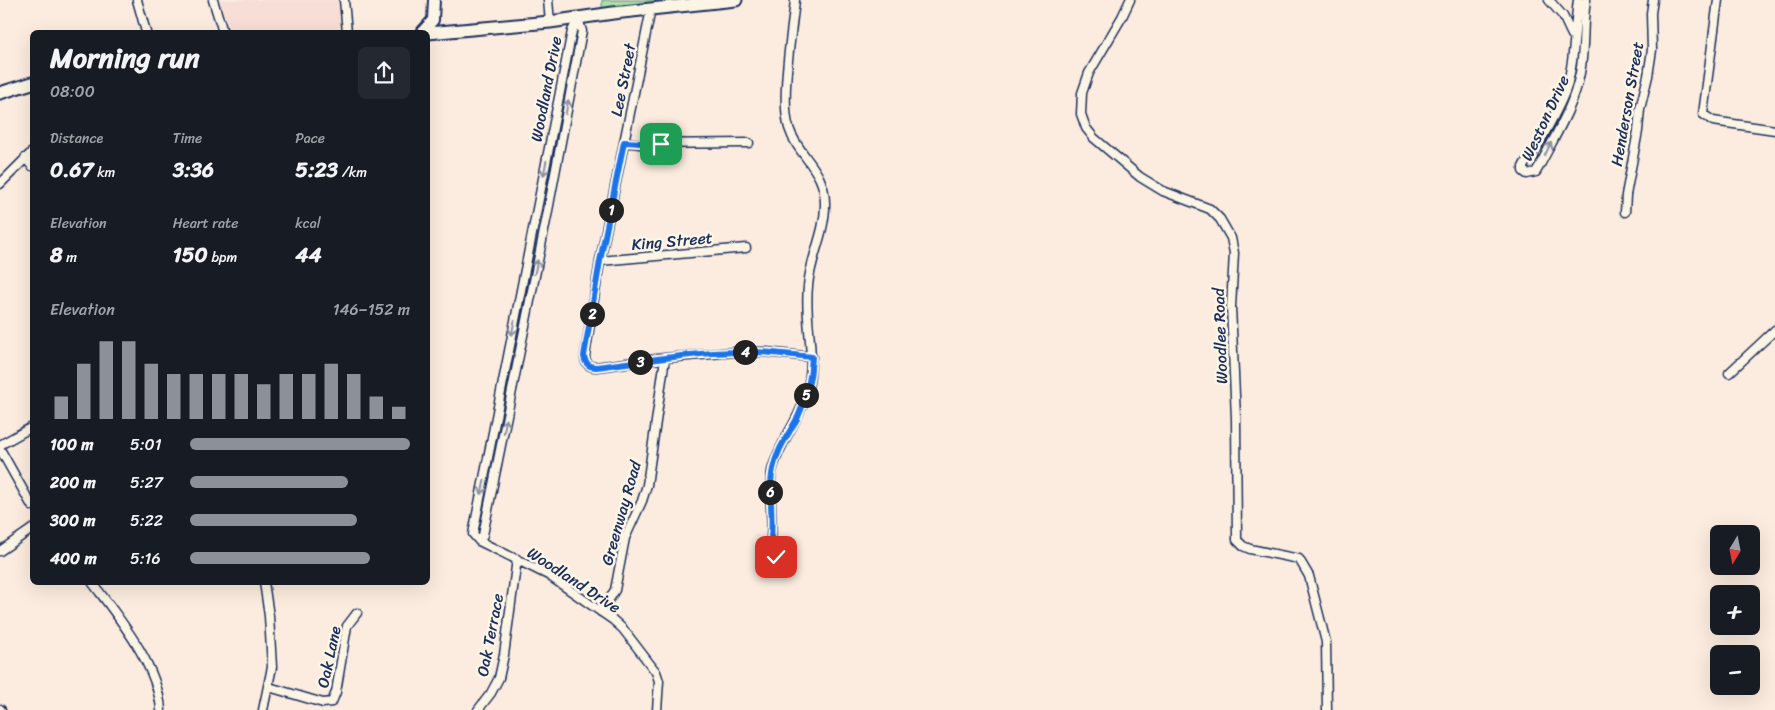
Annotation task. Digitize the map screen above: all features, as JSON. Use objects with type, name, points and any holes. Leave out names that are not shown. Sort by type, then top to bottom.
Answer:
[{"type":"main road","points":[[430,33],[578,19],[613,13],[736,0]]},
{"type":"main road","points":[[0,93],[30,84]]},
{"type":"street","points":[[137,0],[145,30]]},
{"type":"street","points":[[213,0],[222,30]]},
{"type":"street","points":[[344,0],[347,30]]},
{"type":"street","points":[[424,30],[433,20],[434,0]]},
{"type":"street","points":[[548,0],[550,22]]},
{"type":"street","points":[[770,546],[773,520],[770,488],[773,470],[779,450],[797,419],[809,383],[812,357],[807,304],[808,286],[825,212],[823,188],[818,174],[793,138],[787,119],[787,86],[795,0]]},
{"type":"street","name":"Woodlee Road","points":[[1130,0],[1084,86],[1080,107],[1083,122],[1094,138],[1147,182],[1163,191],[1202,204],[1215,212],[1231,238],[1234,253],[1231,308],[1236,418],[1236,540],[1250,549],[1298,560],[1306,570],[1326,648],[1327,710]]},
{"type":"street","points":[[1548,0],[1563,16],[1574,40]]},
{"type":"street","name":"Weston Drive","points":[[1578,0],[1573,60],[1565,91],[1542,138],[1523,168],[1527,174],[1536,172],[1540,165],[1576,88],[1582,65],[1586,0]]},
{"type":"street","name":"Henderson Street","points":[[1625,212],[1640,109],[1652,50],[1651,13],[1653,0]]},
{"type":"street","points":[[1718,0],[1704,114],[1711,121],[1775,130]]},
{"type":"street","name":"Lee Street","points":[[651,9],[600,261],[584,356],[590,366],[596,367],[665,358]]},
{"type":"street","name":"Woodland Drive","points":[[578,19],[572,31],[473,534],[478,541],[548,575],[623,629],[656,672],[659,681],[657,710]]},
{"type":"street","points":[[624,142],[640,144],[749,143]]},
{"type":"street","points":[[0,184],[30,154]]},
{"type":"street","points":[[26,158],[30,163]]},
{"type":"street","name":"King Street","points":[[600,261],[746,248]]},
{"type":"street","points":[[1729,373],[1775,330]]},
{"type":"street","points":[[665,358],[743,352],[812,357]]},
{"type":"street","name":"Greenway Road","points":[[601,612],[615,590],[625,538],[642,501],[647,484],[665,358]]},
{"type":"street","points":[[0,445],[30,428]]},
{"type":"street","points":[[0,450],[30,502]]},
{"type":"street","points":[[0,551],[30,531]]},
{"type":"street","name":"Oak Terrace","points":[[478,710],[491,693],[499,678],[504,656],[517,559]]},
{"type":"street","points":[[94,585],[122,621],[136,644],[156,686],[161,710]]},
{"type":"street","points":[[263,710],[272,667],[269,616],[264,585]]},
{"type":"street","name":"Oak Lane","points":[[269,687],[332,706],[347,626],[357,614]]},
{"type":"shaded area","points":[[219,0],[341,0],[346,30],[230,30]]},
{"type":"green space","points":[[602,0],[677,0],[602,9]]},
{"type":"route","points":[[661,144],[624,142],[600,261],[584,356],[585,360],[590,366],[596,367],[665,358],[735,352],[766,352],[812,357],[812,368],[804,401],[797,419],[779,450],[771,478],[770,493],[773,526],[770,546],[775,548],[776,557]]}]
